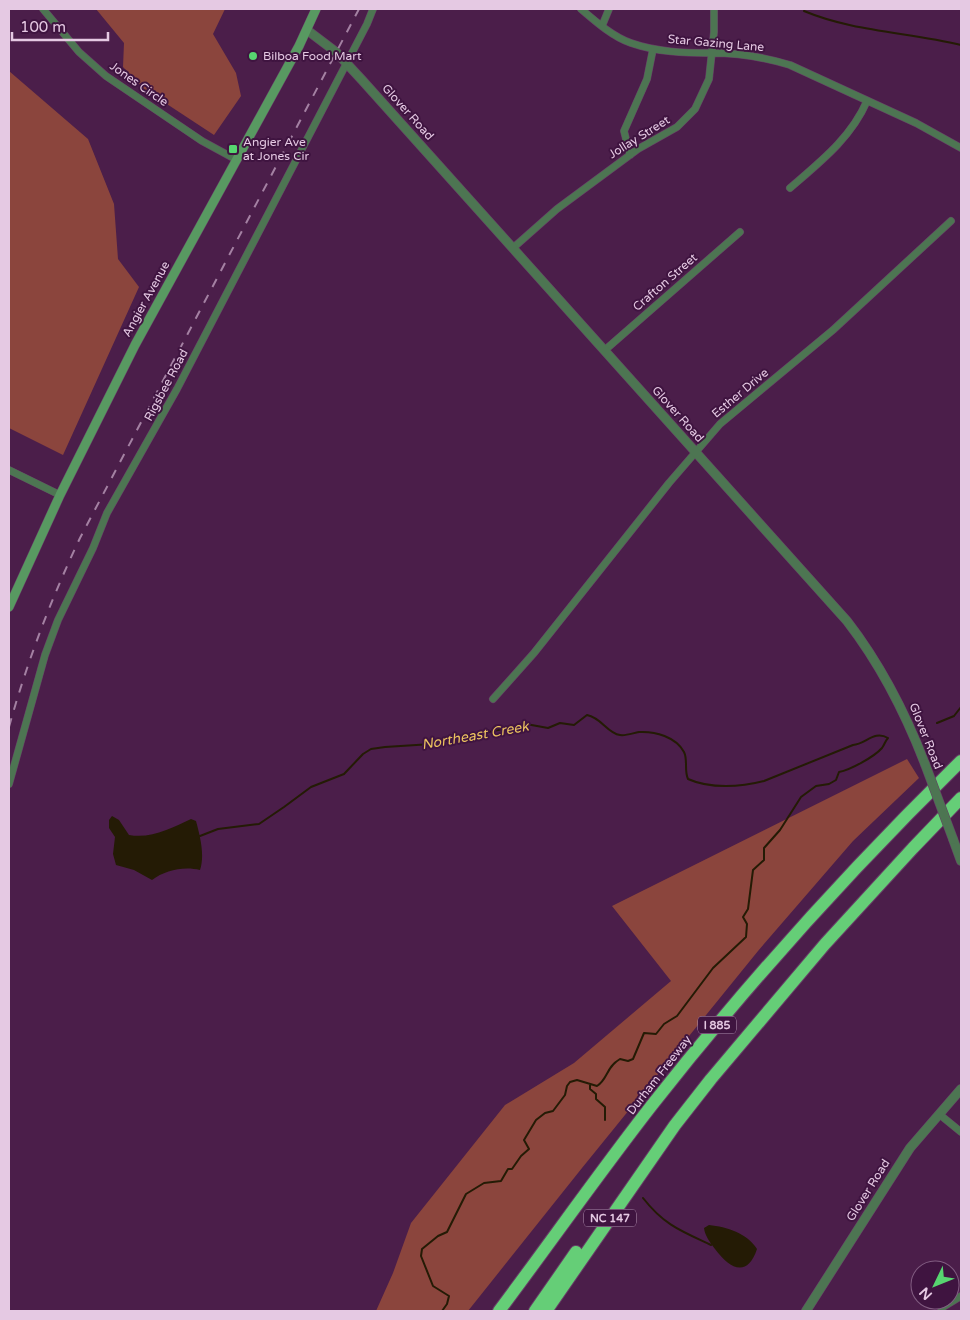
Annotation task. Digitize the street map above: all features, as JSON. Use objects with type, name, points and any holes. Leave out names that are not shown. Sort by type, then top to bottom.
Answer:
[{"type":"highway","name":"Durham Freeway","points":[[499,1311],[651,1106],[726,1014],[843,881],[961,761]]},
{"type":"highway","name":"I 885","points":[[535,1311],[579,1249],[749,1033],[912,848],[961,798]]},
{"type":"highway","name":"NC 147","points":[[546,1311],[675,1125]]},
{"type":"main road","name":"Angier Avenue","points":[[9,606],[60,495],[135,345],[237,160],[307,30],[316,9]]},
{"type":"street","name":"Jones Circle","points":[[43,9],[79,52],[106,76],[195,136],[237,160]]},
{"type":"street","name":"Rigsbee Road","points":[[9,784],[45,655],[58,620],[93,548],[107,513],[177,389],[367,24],[373,9]]},
{"type":"street","name":"Star Gazing Lane","points":[[581,9],[602,26],[630,43],[654,49],[750,56],[790,65],[916,123],[961,148]]},
{"type":"street","points":[[602,26],[609,9]]},
{"type":"street","name":"Jollay Street","points":[[514,248],[557,209],[630,155],[677,127],[695,109],[709,79],[714,32],[714,9]]},
{"type":"street","name":"Glover Road","points":[[307,30],[346,62],[858,634],[896,696],[925,764],[961,861]]},
{"type":"street","points":[[630,155],[624,131],[647,79],[654,49]]},
{"type":"street","points":[[790,188],[842,141],[856,122],[867,101]]},
{"type":"street","name":"Esther Drive","points":[[493,699],[534,653],[656,498],[720,424],[833,330],[951,221]]},
{"type":"street","name":"Crafton Street","points":[[605,350],[740,232]]},
{"type":"street","points":[[9,470],[60,495]]},
{"type":"street","name":"Glover Road","points":[[806,1311],[898,1165],[910,1148],[961,1089]]},
{"type":"street","points":[[939,1114],[961,1132]]},
{"type":"street","points":[[941,1311],[943,1307],[961,1296]]},
{"type":"shaded area","points":[[96,9],[225,9],[213,34],[236,73],[241,96],[214,135],[144,89],[123,67],[124,43]]},
{"type":"shaded area","points":[[9,71],[88,139],[114,204],[118,259],[139,287],[63,455],[9,428]]},
{"type":"shaded area","points":[[907,759],[919,778],[853,841],[758,951],[468,1311],[376,1311],[393,1273],[411,1223],[505,1105],[574,1063],[671,981],[612,906]]},
{"type":"shaded area","points":[[112,816],[119,820],[129,835],[137,836],[161,832],[191,819],[196,821],[202,852],[200,870],[188,868],[175,870],[152,880],[134,870],[116,865],[113,854],[115,837],[109,828],[109,820]]},
{"type":"shaded area","points":[[709,1225],[723,1227],[736,1232],[753,1243],[757,1249],[748,1264],[738,1267],[720,1256],[705,1234],[704,1228]]},
{"type":"waterway","points":[[804,11],[862,28],[961,45]]},
{"type":"waterway","name":"Northeast Creek","points":[[937,723],[954,716],[961,707]]},
{"type":"waterway","points":[[200,836],[218,829],[259,824],[311,787],[344,774],[363,754],[371,749],[432,744],[526,724],[548,728],[560,723],[574,725],[587,715],[597,719],[615,734],[627,735],[645,732],[658,734],[676,742],[686,758],[688,779],[716,786],[746,785],[764,781],[874,736],[888,738],[882,748],[873,755],[855,766],[839,772],[836,780],[829,784],[816,786],[801,797],[780,830],[764,848],[764,860],[753,870],[748,909],[743,917],[747,924],[746,937],[713,968],[677,1016],[664,1024],[656,1034],[644,1033],[633,1059],[628,1061],[620,1059],[615,1062],[597,1086],[577,1080],[570,1082],[565,1095],[553,1111],[545,1113],[536,1120],[524,1140],[529,1149],[521,1156],[512,1169],[508,1169],[501,1181],[484,1183],[466,1194],[447,1232],[438,1236],[422,1249],[421,1256],[433,1286],[449,1296],[447,1304],[442,1311]]},
{"type":"waterway","points":[[590,1084],[590,1089],[596,1094],[596,1099],[605,1107],[605,1120]]},
{"type":"waterway","points":[[643,1198],[666,1221],[711,1245]]},
{"type":"railway","points":[[9,727],[40,631],[80,538],[359,9]]},
{"type":"place","name":"Bilboa Food Mart","points":[[253,56]]},
{"type":"place","name":"Angier Ave at Jones Cir","points":[[233,149]]}]
